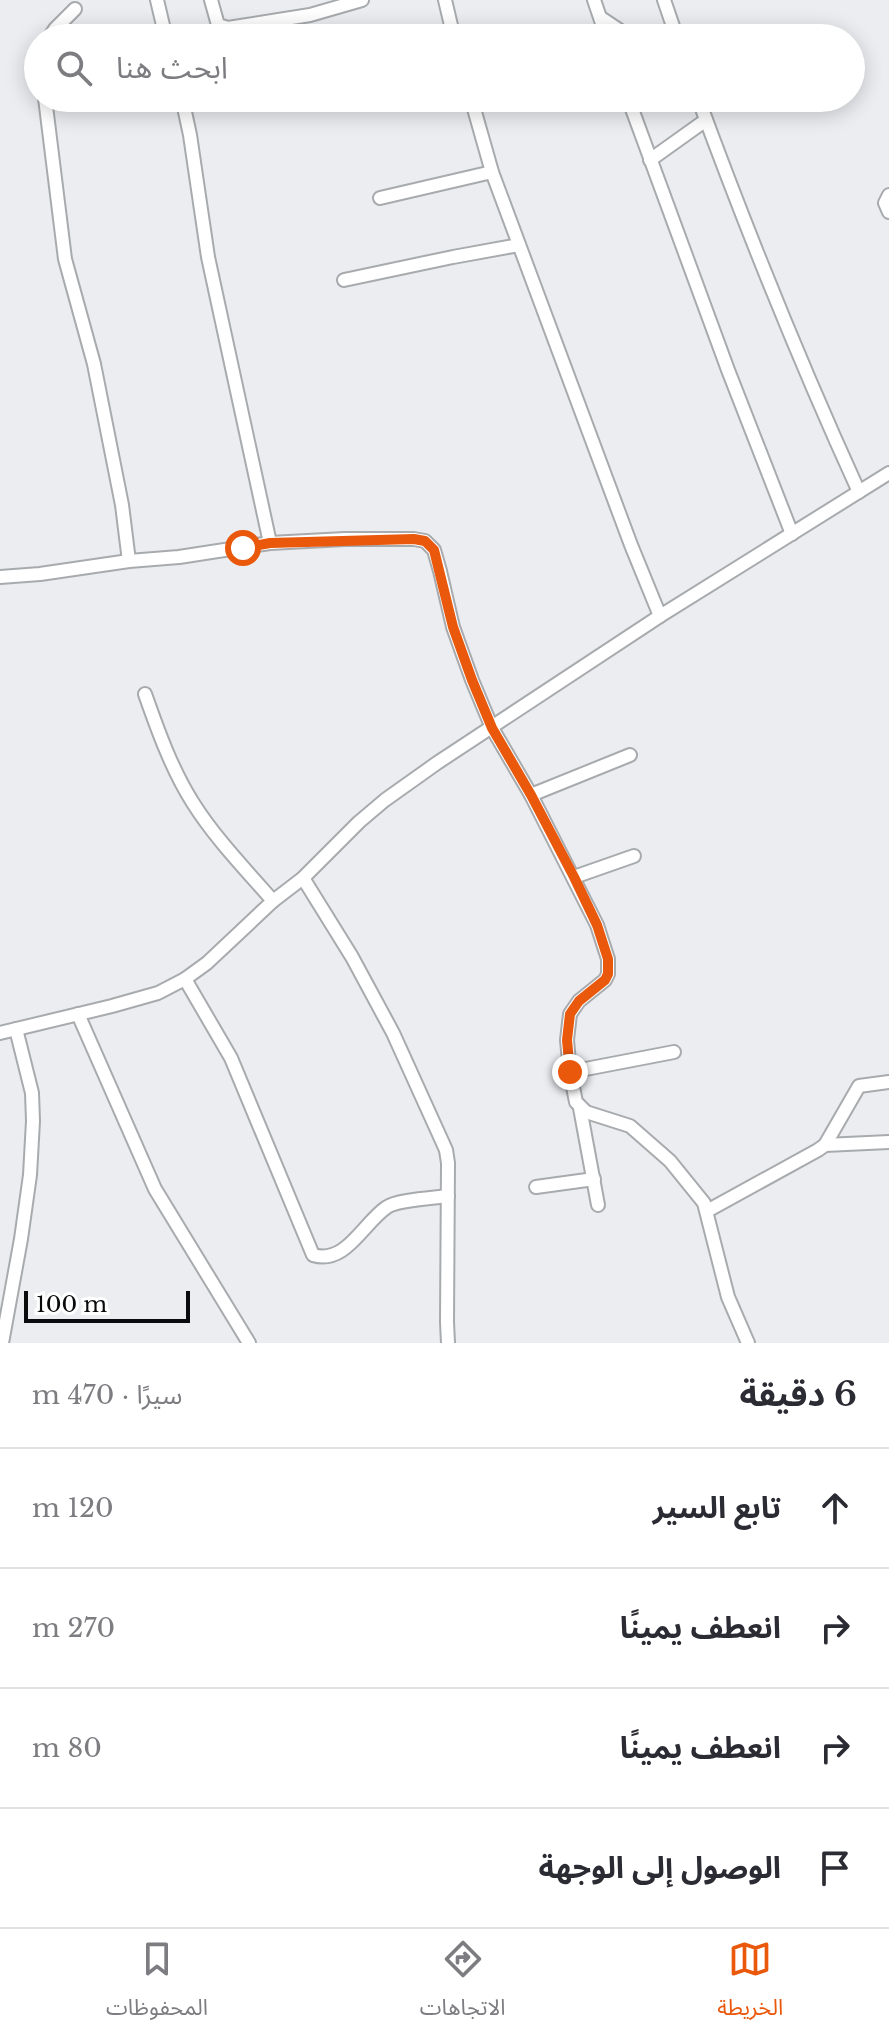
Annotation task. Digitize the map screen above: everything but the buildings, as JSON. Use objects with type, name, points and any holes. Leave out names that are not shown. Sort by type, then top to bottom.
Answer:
[{"type":"street","points":[[157,0],[163,24]]},
{"type":"street","points":[[211,0],[218,24]]},
{"type":"street","points":[[253,24],[310,15],[362,0]]},
{"type":"street","points":[[445,0],[451,24]]},
{"type":"street","points":[[594,0],[602,24]]},
{"type":"street","points":[[664,0],[672,24]]},
{"type":"street","points":[[60,24],[75,9]]},
{"type":"street","points":[[600,17],[610,24]]},
{"type":"street","points":[[47,112],[65,259],[94,364],[122,505],[129,561]]},
{"type":"street","points":[[185,112],[208,257],[270,543]]},
{"type":"street","points":[[475,112],[492,172],[660,616]]},
{"type":"street","points":[[633,112],[792,534]]},
{"type":"street","points":[[702,112],[795,347],[859,492]]},
{"type":"street","points":[[650,160],[706,120]]},
{"type":"street","points":[[380,198],[492,172]]},
{"type":"street","points":[[889,195],[885,203],[889,212]]},
{"type":"street","points":[[344,280],[519,245]]},
{"type":"street","points":[[0,1033],[158,993],[185,979],[303,878],[385,800],[660,616],[889,473]]},
{"type":"street","points":[[0,577],[179,557],[270,543],[414,539],[430,545],[440,571],[453,627],[492,728],[574,877],[597,925],[608,959],[605,980],[579,1001],[570,1014],[567,1040],[574,1094],[580,1108],[598,1205]]},
{"type":"street","points":[[145,694],[175,771],[194,805],[273,901]]},
{"type":"street","points":[[531,795],[630,755]]},
{"type":"street","points":[[574,877],[634,856]]},
{"type":"street","points":[[303,878],[352,957],[393,1033],[446,1150],[448,1343]]},
{"type":"street","points":[[185,979],[231,1058],[313,1255],[317,1257],[344,1250],[392,1204],[448,1196]]},
{"type":"street","points":[[78,1014],[155,1189],[249,1343]]},
{"type":"street","points":[[2,1343],[23,1226],[33,1121],[32,1093],[16,1029]]},
{"type":"street","points":[[570,1072],[674,1052]]},
{"type":"street","points":[[825,1145],[859,1086],[889,1082]]},
{"type":"street","points":[[580,1108],[630,1126],[670,1161],[704,1203],[728,1297],[748,1343]]},
{"type":"street","points":[[707,1211],[825,1145],[889,1142]]},
{"type":"street","points":[[536,1187],[594,1179]]},
{"type":"route","points":[[243,548],[270,543],[345,539],[420,539],[434,550],[453,627],[492,728],[574,877],[597,925],[608,959],[605,980],[579,1001],[570,1014],[567,1040],[570,1072]]}]
